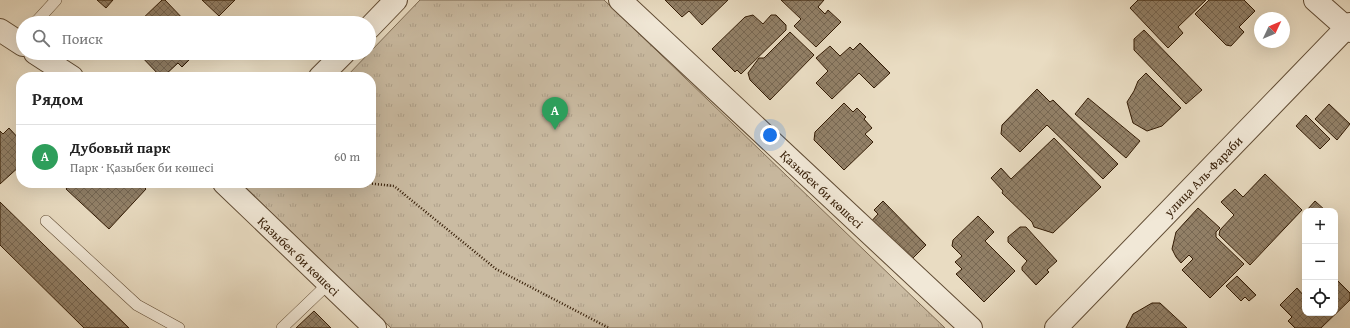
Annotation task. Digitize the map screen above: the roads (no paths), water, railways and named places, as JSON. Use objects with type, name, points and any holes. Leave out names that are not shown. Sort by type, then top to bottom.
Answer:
[{"type":"street","points":[[376,21],[396,0]]},
{"type":"street","name":"Қазыбек би көшесі","points":[[620,0],[971,328]]},
{"type":"street","points":[[1314,0],[1349,27]]},
{"type":"street","name":"улица Аль-Фараби","points":[[1056,328],[1349,27]]},
{"type":"street","points":[[0,30],[16,39]]},
{"type":"street","points":[[48,60],[65,72]]},
{"type":"street","points":[[325,72],[337,60]]},
{"type":"street","name":"Қазыбек би көшесі","points":[[229,188],[375,328]]},
{"type":"lane","points":[[41,16],[56,0]]},
{"type":"lane","points":[[46,220],[137,305],[179,328]]},
{"type":"lane","points":[[282,328],[328,284]]},
{"type":"place","name":"Дубовый парк","points":[[555,130]]}]
